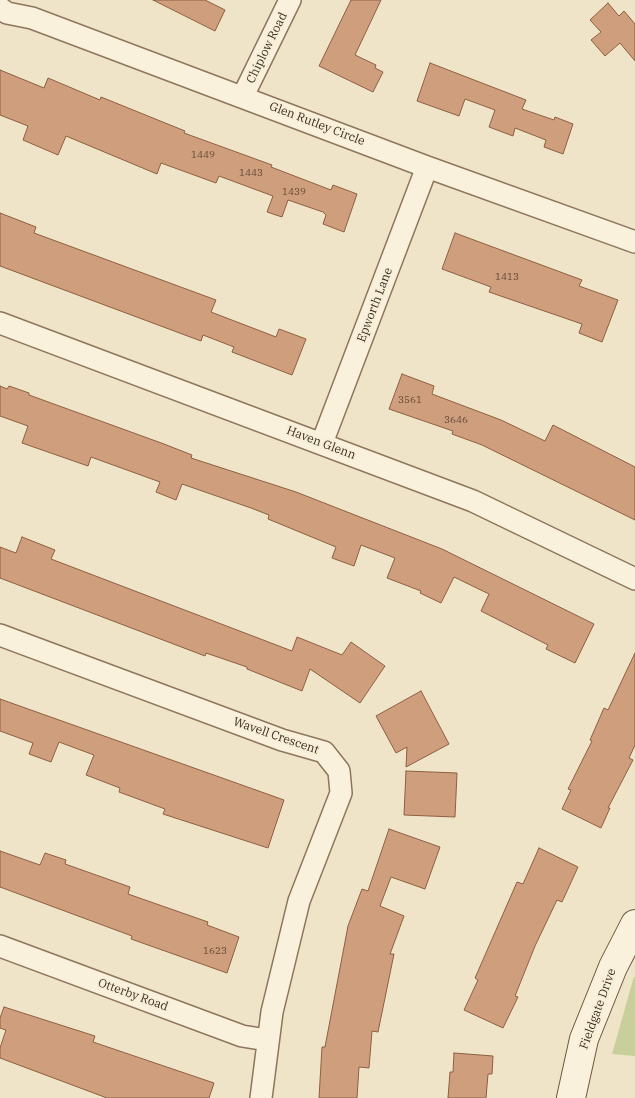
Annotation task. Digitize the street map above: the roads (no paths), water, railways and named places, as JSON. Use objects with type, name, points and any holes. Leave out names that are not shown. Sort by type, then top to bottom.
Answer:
[{"type":"street","name":"Chiplow Road","points":[[244,96],[290,0]]},
{"type":"street","name":"Glen Rutley Circle","points":[[0,8],[7,13],[32,18],[244,96],[427,167],[635,242]]},
{"type":"street","name":"Epworth Lane","points":[[322,443],[427,167]]},
{"type":"street","name":"Haven Glenn","points":[[0,323],[473,501],[635,579]]},
{"type":"street","name":"Wavell Crescent","points":[[0,634],[282,740],[324,752],[339,771],[341,793],[299,901],[267,1040],[261,1098]]},
{"type":"street","name":"Fieldgate Drive","points":[[571,1098],[584,1039],[613,967],[635,924]]},
{"type":"street","name":"Otterby Road","points":[[0,946],[242,1036],[267,1040]]}]
